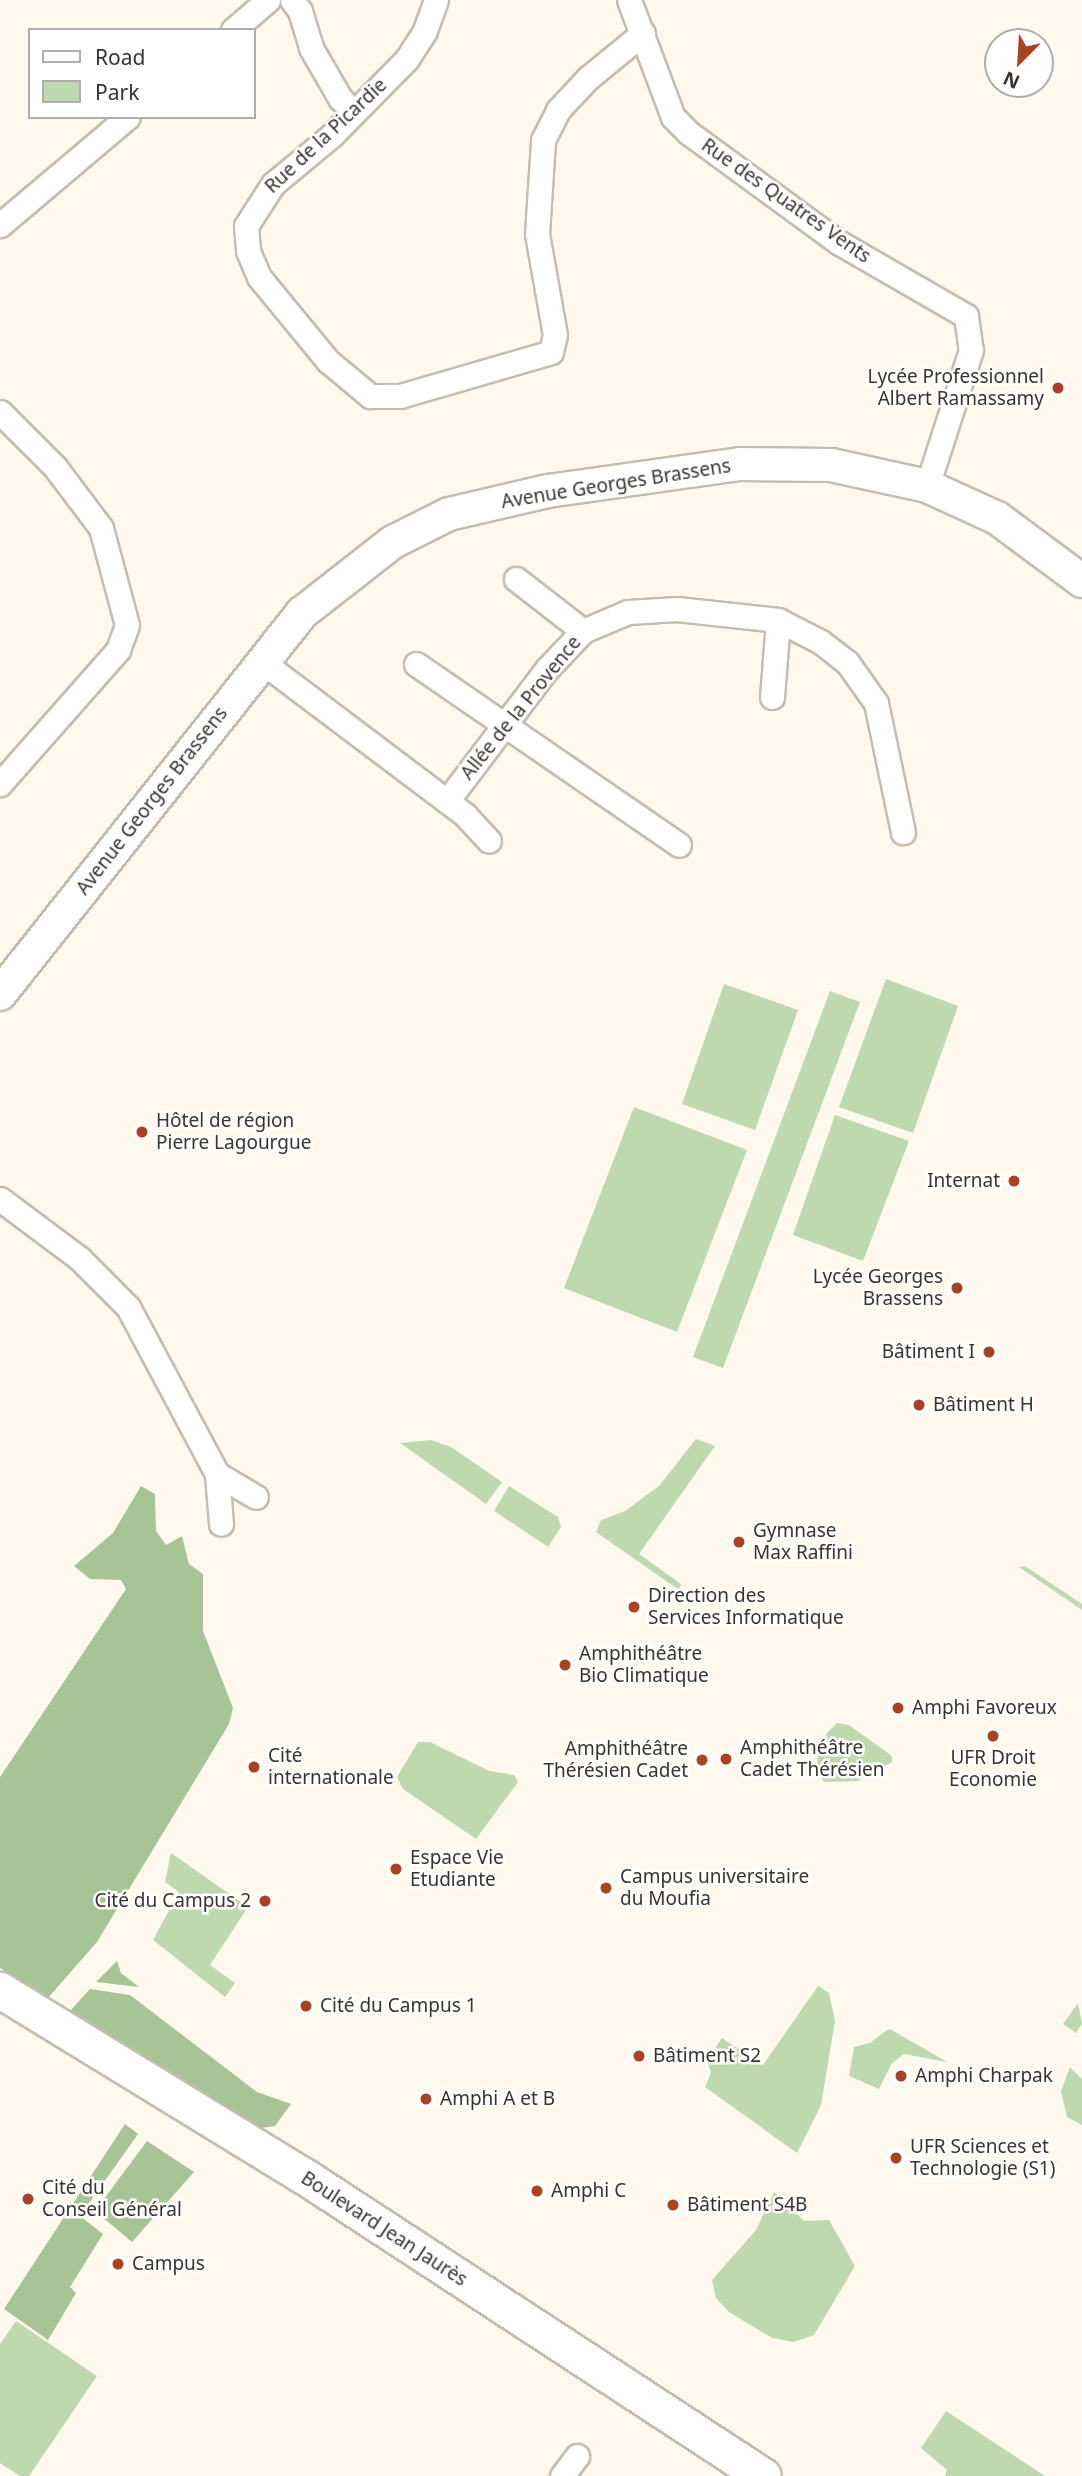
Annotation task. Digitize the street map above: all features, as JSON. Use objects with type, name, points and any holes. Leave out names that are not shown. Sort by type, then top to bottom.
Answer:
[{"type":"main road","name":"Boulevard Jean Jaurès","points":[[0,1990],[316,2183],[764,2476]]},
{"type":"main road","name":"Boulevard Jean Jaurès","points":[[0,2018],[289,2194],[720,2476]]},
{"type":"street","points":[[235,28],[268,0]]},
{"type":"street","points":[[292,0],[300,11],[311,48],[340,98],[353,112]]},
{"type":"street","name":"Rue de la Picardie","points":[[436,0],[418,44],[353,112],[258,202],[246,226],[248,251],[259,277],[328,361],[355,387],[386,399],[531,362],[551,352],[555,335],[537,234],[542,140],[558,110],[588,78],[643,33]]},
{"type":"street","name":"Rue des Quatres Vents","points":[[629,0],[673,117],[689,133],[838,242],[966,316],[971,350],[927,486]]},
{"type":"street","points":[[0,225],[126,119]]},
{"type":"street","points":[[0,412],[55,467],[101,528],[127,625],[118,650],[0,784]]},
{"type":"street","name":"Avenue Georges Brassens","points":[[0,994],[261,661],[302,613],[340,579],[393,542],[449,514],[548,491],[740,464],[831,465],[927,486],[997,518],[1082,581]]},
{"type":"street","points":[[516,579],[583,631]]},
{"type":"street","name":"Allée de la Provence","points":[[447,801],[583,631],[640,611],[677,609],[778,620],[821,642],[847,662],[876,703],[903,832]]},
{"type":"street","points":[[772,697],[778,620]]},
{"type":"street","points":[[261,661],[447,801],[489,841]]},
{"type":"street","points":[[416,664],[679,845]]},
{"type":"street","points":[[0,1199],[79,1258],[128,1307],[217,1474],[221,1524]]},
{"type":"street","points":[[217,1474],[256,1497]]},
{"type":"street","points":[[562,2476],[577,2456]]},
{"type":"green space","points":[[886,979],[958,1006],[913,1133],[839,1107]]},
{"type":"green space","points":[[724,984],[798,1010],[755,1130],[682,1104]]},
{"type":"green space","points":[[830,991],[860,1002],[723,1368],[693,1357]]},
{"type":"green space","points":[[634,1107],[747,1150],[677,1332],[564,1288]]},
{"type":"green space","points":[[835,1115],[909,1141],[863,1261],[793,1235]]},
{"type":"green space","points":[[696,1439],[715,1446],[639,1554],[681,1584],[679,1590],[596,1532],[601,1520],[625,1511],[659,1486]]},
{"type":"green space","points":[[431,1440],[451,1447],[502,1482],[486,1504],[400,1443]]},
{"type":"green space","points":[[141,1486],[155,1494],[156,1531],[166,1545],[182,1536],[189,1564],[203,1574],[203,1631],[233,1708],[229,1724],[97,1942],[48,1998],[0,1968],[0,1777],[126,1589],[121,1580],[90,1579],[74,1566],[113,1533]]},
{"type":"green space","points":[[509,1486],[558,1517],[561,1527],[548,1547],[494,1511]]},
{"type":"green space","points":[[1025,1566],[1082,1604],[1082,1610],[1019,1567]]},
{"type":"green space","points":[[837,1723],[849,1725],[892,1756],[892,1762],[858,1781],[824,1782],[816,1769],[819,1752],[827,1733]]},
{"type":"green space","points":[[418,1742],[430,1742],[489,1771],[514,1775],[518,1782],[476,1839],[403,1789],[397,1777]]},
{"type":"green space","points":[[171,1853],[248,1907],[210,1965],[235,1983],[225,1997],[153,1940],[179,1892],[165,1882]]},
{"type":"green space","points":[[117,1961],[121,1973],[139,1987],[96,1982]]},
{"type":"green space","points":[[818,1986],[829,1993],[835,2021],[821,2105],[797,2153],[705,2087],[711,2073],[707,2060],[722,2038],[763,2065]]},
{"type":"green space","points":[[90,1989],[130,1995],[257,2092],[291,2104],[275,2126],[261,2128],[70,2011]]},
{"type":"green space","points":[[1078,2003],[1082,2024],[1076,2033],[1063,2024]]},
{"type":"green space","points":[[890,2029],[947,2062],[904,2054],[892,2063],[879,2089],[849,2076],[854,2047],[870,2043]]},
{"type":"green space","points":[[1070,2067],[1082,2079],[1082,2125],[1067,2117],[1061,2091]]},
{"type":"green space","points":[[125,2124],[138,2134],[80,2216],[103,2234],[70,2287],[76,2293],[48,2340],[4,2309]]},
{"type":"green space","points":[[147,2141],[194,2172],[132,2242],[95,2211]]},
{"type":"green space","points":[[774,2192],[804,2221],[829,2220],[855,2266],[814,2335],[794,2342],[772,2338],[729,2312],[716,2298],[712,2280],[756,2230]]},
{"type":"green space","points":[[16,2321],[97,2376],[29,2476],[20,2476],[0,2463],[0,2344]]},
{"type":"green space","points":[[946,2411],[1045,2476],[945,2476],[947,2470],[921,2448]]},
{"type":"place","name":"Lycée Professionnel Albert Ramassamy","points":[[1058,388]]},
{"type":"place","name":"Hôtel de région Pierre Lagourgue","points":[[142,1132]]},
{"type":"place","name":"Internat","points":[[1014,1181]]},
{"type":"place","name":"Lycée Georges Brassens","points":[[957,1288]]},
{"type":"place","name":"Bâtiment I","points":[[989,1352]]},
{"type":"place","name":"Bâtiment H","points":[[919,1405]]},
{"type":"place","name":"Gymnase Max Raffini","points":[[739,1542]]},
{"type":"place","name":"Direction des Services Informatique","points":[[634,1607]]},
{"type":"place","name":"Amphithéâtre Bio Climatique","points":[[565,1665]]},
{"type":"place","name":"Amphi Favoreux","points":[[898,1708]]},
{"type":"place","name":"UFR Droit Economie","points":[[993,1736]]},
{"type":"place","name":"Amphithéâtre Cadet Thérésien","points":[[726,1759]]},
{"type":"place","name":"Amphithéâtre Thérésien Cadet","points":[[702,1760]]},
{"type":"place","name":"Cité internationale","points":[[254,1767]]},
{"type":"place","name":"Espace Vie Etudiante","points":[[396,1869]]},
{"type":"place","name":"Campus universitaire du Moufia","points":[[606,1888]]},
{"type":"place","name":"Cité du Campus 2","points":[[265,1901]]},
{"type":"place","name":"Cité du Campus 1","points":[[306,2006]]},
{"type":"place","name":"Bâtiment S2","points":[[639,2056]]},
{"type":"place","name":"Amphi Charpak","points":[[901,2076]]},
{"type":"place","name":"Amphi A et B","points":[[426,2099]]},
{"type":"place","name":"UFR Sciences et Technologie (S1)","points":[[896,2158]]},
{"type":"place","name":"Amphi C","points":[[537,2191]]},
{"type":"place","name":"Cité du Conseil Général","points":[[28,2199]]},
{"type":"place","name":"Bâtiment S4B","points":[[673,2205]]},
{"type":"place","name":"Campus","points":[[118,2264]]}]
